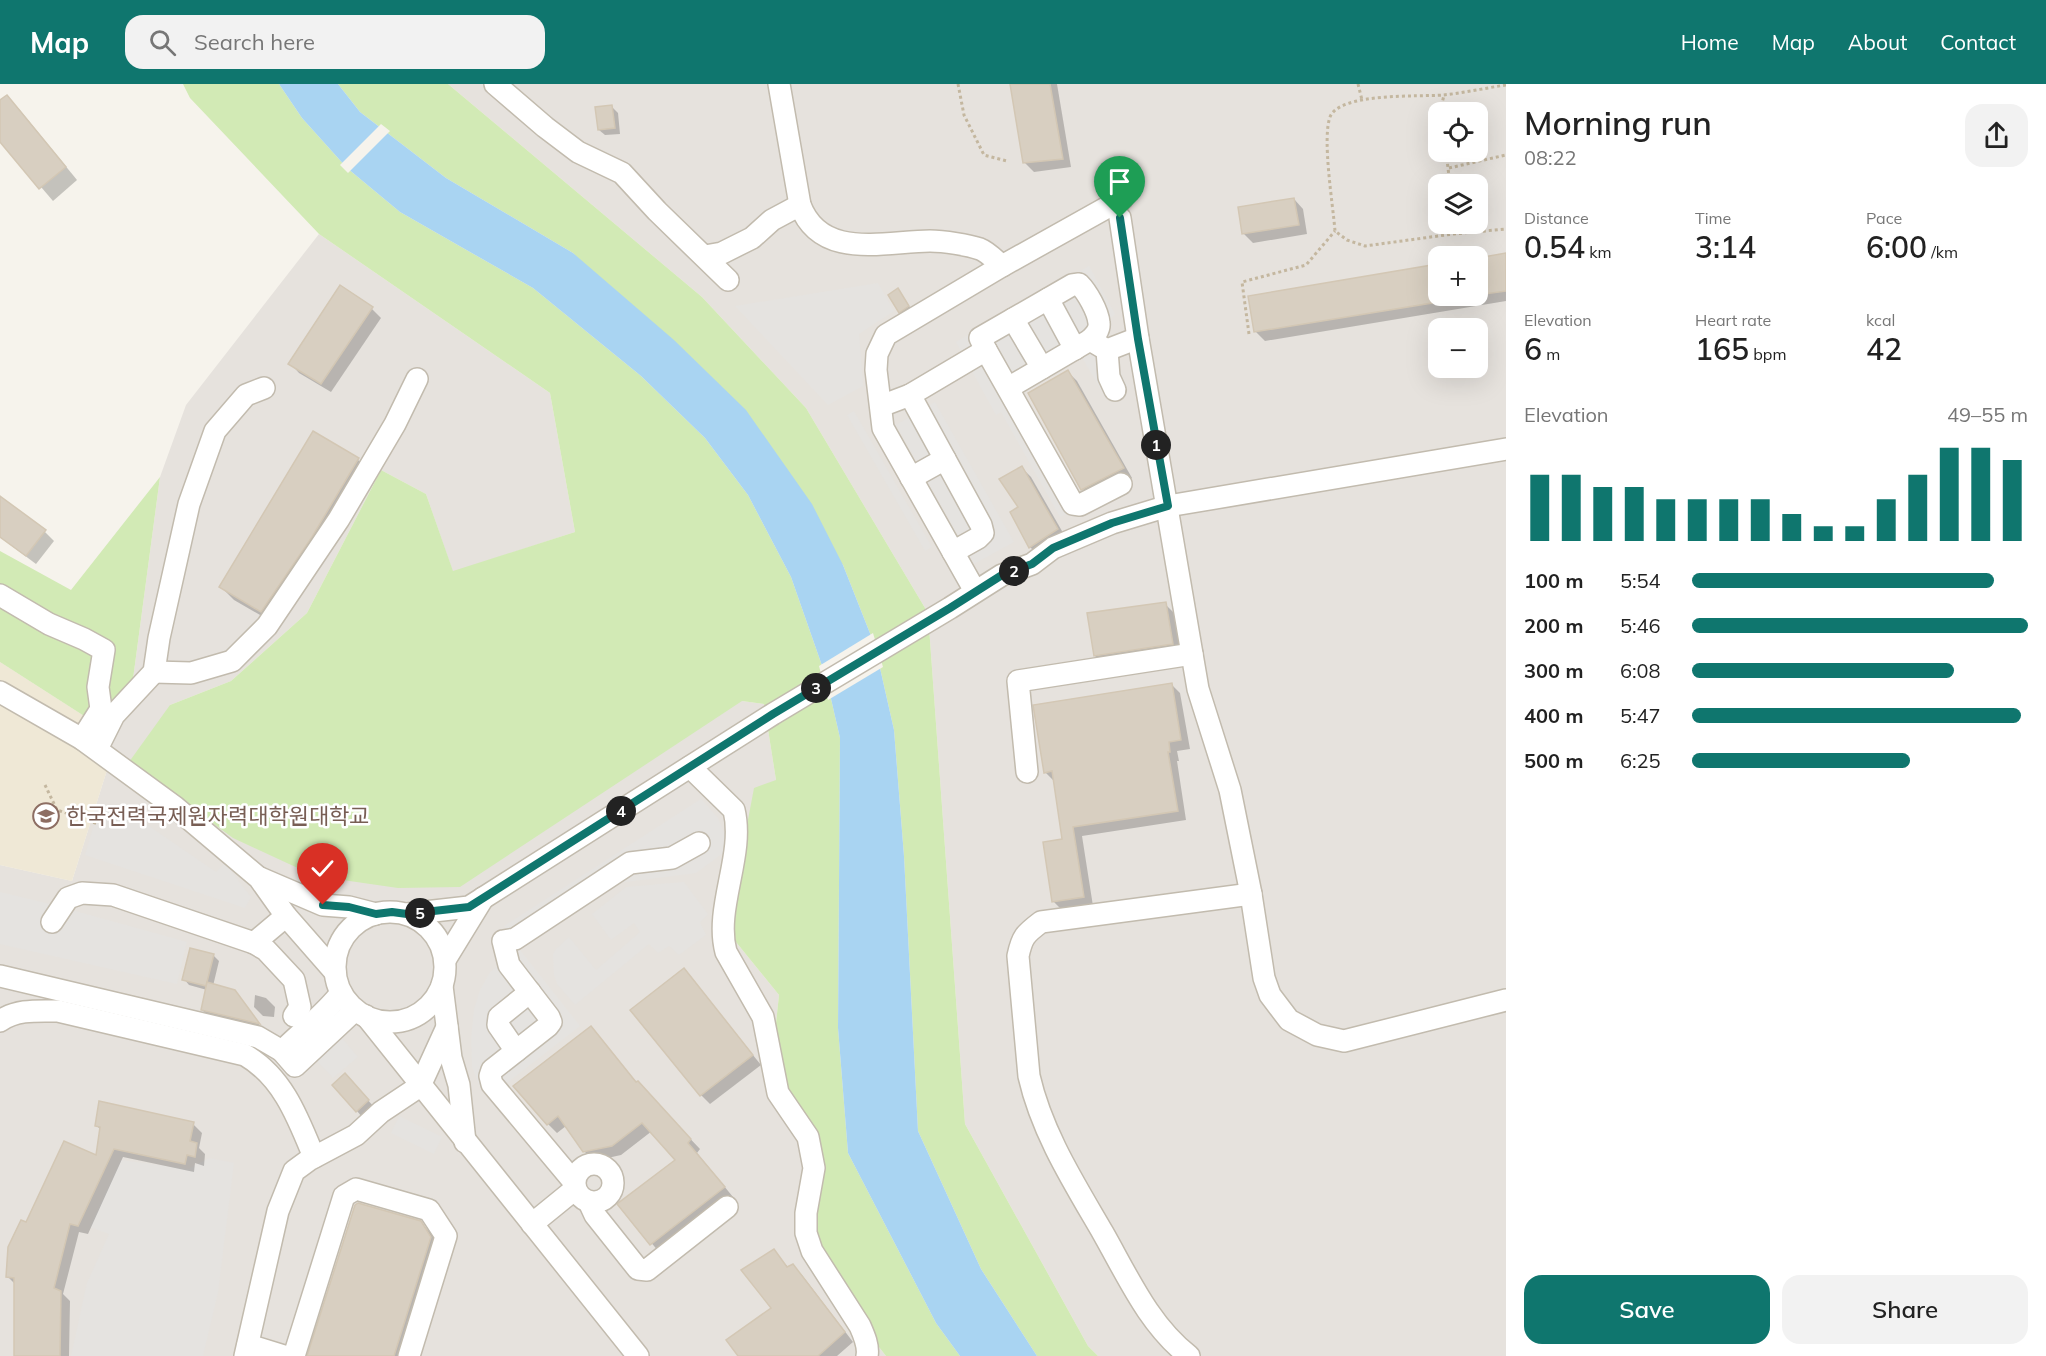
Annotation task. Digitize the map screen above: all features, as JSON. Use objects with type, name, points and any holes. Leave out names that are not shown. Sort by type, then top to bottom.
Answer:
[{"type":"street","points":[[495,84],[544,127],[578,152],[622,173],[657,211],[728,280]]},
{"type":"street","points":[[779,84],[800,205],[805,217],[816,229],[826,237],[838,241],[873,244],[932,241],[983,250],[1002,266]]},
{"type":"street","points":[[705,256],[722,253],[752,238],[772,220],[800,205]]},
{"type":"street","points":[[975,591],[884,428],[876,370],[877,354],[886,335],[1002,266],[1121,209],[1138,339],[1198,689],[1230,790],[1251,894],[1264,978],[1270,995],[1289,1020],[1317,1035],[1344,1041],[1360,1039],[1506,1000]]},
{"type":"street","points":[[1091,346],[1100,324],[1096,312],[1079,284],[1072,285],[980,338],[1073,504],[1080,506],[1121,484]]},
{"type":"street","points":[[1048,299],[1091,346],[1115,390]]},
{"type":"street","points":[[1013,319],[1042,368]]},
{"type":"street","points":[[1008,388],[1042,368],[1091,346],[1138,339]]},
{"type":"street","points":[[880,406],[910,395],[986,350]]},
{"type":"street","points":[[154,672],[191,673],[232,661],[267,626],[339,519],[395,424],[417,379]]},
{"type":"street","points":[[89,744],[154,672],[159,638],[189,504],[215,431],[246,395],[264,388]]},
{"type":"street","points":[[910,395],[981,525],[983,533],[978,538],[953,552]]},
{"type":"street","points":[[638,1356],[361,1013],[341,993],[335,972],[336,957],[340,942],[345,936],[362,920],[376,914],[392,912],[407,914],[469,907],[773,714],[975,591],[1002,575],[1032,564],[1053,548],[1112,523],[1168,506],[1506,449]]},
{"type":"street","points":[[910,478],[945,459]]},
{"type":"street","points":[[0,595],[49,624],[104,650],[98,687],[101,709],[89,744]]},
{"type":"street","points":[[1027,772],[1018,681],[1192,654]]},
{"type":"street","points":[[0,692],[89,744],[175,807],[259,878],[286,916],[335,972]]},
{"type":"street","points":[[690,767],[734,810],[736,841],[723,927],[723,943],[764,1017],[778,1093],[808,1137],[814,1168],[806,1213],[806,1233],[812,1251],[860,1326],[865,1338],[867,1356]]},
{"type":"street","points":[[699,843],[672,858],[630,863],[515,939],[503,941],[509,965],[551,1022],[492,1070],[490,1076],[492,1083],[580,1191],[595,1215],[638,1269],[646,1270],[727,1207]]},
{"type":"street","points":[[259,878],[323,905],[349,907],[376,914]]},
{"type":"street","points":[[52,922],[68,898],[82,893],[113,895],[254,943],[266,950],[294,980],[300,1007],[294,1016]]},
{"type":"street","points":[[1189,1356],[1175,1345],[1146,1309],[1052,1144],[1029,1076],[1018,956],[1026,933],[1041,922],[1251,894]]},
{"type":"street","points":[[445,960],[483,898]]},
{"type":"street","points":[[361,1013],[388,1022],[411,1018],[429,1005],[442,986],[445,960],[441,945],[421,921],[407,914]]},
{"type":"street","points":[[254,943],[286,916]]},
{"type":"street","points":[[0,976],[258,1037],[288,1058]]},
{"type":"street","points":[[442,986],[451,1058],[459,1085],[465,1142]]},
{"type":"street","points":[[516,1051],[498,1026],[497,1021],[530,992]]},
{"type":"street","points":[[288,1058],[311,1023],[329,1009],[341,993]]},
{"type":"street","points":[[0,1021],[18,1013],[58,1011],[244,1055],[258,1063],[282,1089],[294,1109],[314,1157]]},
{"type":"street","points":[[288,1058],[361,1013]]},
{"type":"street","points":[[284,1356],[246,1350],[278,1211],[288,1182],[294,1171],[314,1157],[356,1135],[381,1112],[420,1086],[447,1027]]},
{"type":"street","points":[[294,1356],[344,1196],[356,1189],[429,1210],[446,1236],[409,1356]]},
{"type":"street","points":[[532,1224],[580,1191]]},
{"type":"path","points":[[958,84],[964,115],[984,155],[1007,161]]},
{"type":"path","points":[[1358,84],[1362,100]]},
{"type":"path","points":[[1249,334],[1242,282],[1306,265],[1335,231],[1327,136],[1330,116],[1339,107],[1362,100],[1444,95],[1506,85]]},
{"type":"path","points":[[1442,102],[1444,95]]},
{"type":"path","points":[[1449,168],[1506,155]]},
{"type":"path","points":[[1448,162],[1449,174]]},
{"type":"path","points":[[1488,231],[1506,229]]},
{"type":"path","points":[[1335,231],[1347,240],[1365,246],[1453,234]]},
{"type":"path","points":[[45,785],[57,810],[98,824]]},
{"type":"shaded area","points":[[448,84],[1506,84],[1506,1356],[1098,1356],[1088,1346],[965,1124],[928,613],[806,408],[702,297]]},
{"type":"shaded area","points":[[319,234],[550,393],[575,532],[453,572],[426,494],[381,470],[307,613],[231,681],[170,705],[742,701],[764,704],[776,780],[727,931],[779,995],[774,1042],[875,1342],[886,1356],[0,1356],[0,865],[72,881],[107,770],[106,730],[133,679],[160,477],[186,405]]},
{"type":"shaded area","points":[[1089,266],[1115,314],[1107,322],[1113,358],[1128,387],[1106,399],[1079,352],[1009,391],[1076,511],[1060,517],[1001,412],[996,415],[956,342]]},
{"type":"shaded area","points":[[878,283],[894,311],[859,334],[863,386],[828,405],[735,306]]},
{"type":"shaded area","points":[[935,402],[1014,542],[974,564],[896,425]]},
{"type":"shaded area","points":[[854,411],[932,547],[925,551],[847,415]]},
{"type":"shaded area","name":"한국전력국제원자력대학원대학교","points":[[0,662],[106,730],[107,770],[72,881],[0,865]]},
{"type":"shaded area","points":[[701,799],[718,818],[725,835],[723,853],[696,873],[618,883],[523,945],[504,926]]},
{"type":"shaded area","points":[[100,804],[124,809],[216,872],[225,863],[251,897],[245,908],[85,855]]},
{"type":"shaded area","points":[[684,882],[708,914],[700,923],[706,935],[679,955],[669,946],[658,953],[649,944],[575,1005],[557,984],[553,954],[556,949],[569,937],[596,970],[640,932],[634,923],[611,940],[592,914],[626,887]]},
{"type":"shaded area","points":[[0,892],[187,942],[177,984],[0,944]]},
{"type":"shaded area","points":[[520,950],[580,1026],[490,1096],[479,1085],[472,1067],[471,1038],[474,1009],[480,990],[490,972]]},
{"type":"shaded area","points":[[342,1038],[358,1057],[333,1078],[316,1060]]},
{"type":"shaded area","points":[[399,1116],[442,1137],[434,1154],[391,1133]]},
{"type":"shaded area","points":[[209,1158],[234,1163],[218,1292],[203,1356],[71,1356],[87,1283],[109,1234],[90,1227],[121,1160],[188,1169]]},
{"type":"green space","points":[[183,84],[279,84],[302,118],[347,168],[400,212],[533,288],[641,376],[705,438],[748,495],[791,577],[826,677],[840,738],[838,1028],[848,1153],[936,1323],[960,1356],[886,1356],[875,1342],[807,1228],[811,1128],[780,1080],[774,1042],[779,995],[727,931],[754,788],[776,780],[764,704],[742,701],[460,887],[398,888],[315,876],[233,838],[129,762],[170,705],[231,681],[307,613],[381,470],[426,494],[453,571],[575,532],[550,393],[319,234],[190,98]]},
{"type":"green space","points":[[338,84],[448,84],[702,297],[806,408],[928,613],[965,1124],[1088,1346],[1098,1356],[1037,1356],[981,1269],[918,1131],[904,856],[894,730],[875,646],[843,565],[573,253],[446,178],[360,112]]},
{"type":"green space","points":[[160,477],[133,679],[106,730],[0,662],[0,551],[71,590]]},
{"type":"water","points":[[279,84],[338,84],[360,112],[446,178],[573,253],[674,340],[746,410],[812,504],[843,565],[875,646],[894,730],[904,856],[918,1131],[981,1269],[1037,1356],[960,1356],[936,1323],[848,1153],[838,1028],[840,738],[826,677],[791,577],[748,495],[705,438],[641,376],[533,288],[400,212],[347,168],[302,118]]},
{"type":"pier","points":[[381,124],[390,131],[348,173],[340,165]]},
{"type":"pier","points":[[873,633],[883,667],[828,700],[819,666]]},
{"type":"building","points":[[1010,84],[1050,84],[1063,159],[1023,163]]},
{"type":"building","points":[[7,95],[66,167],[39,189],[0,142],[0,100]]},
{"type":"building","points":[[612,105],[615,128],[598,130],[595,107]]},
{"type":"building","points":[[1294,198],[1299,225],[1242,234],[1238,207]]},
{"type":"building","points":[[1506,253],[1506,291],[1488,294],[1488,256]]},
{"type":"building","points":[[1428,266],[1428,304],[1254,332],[1248,296]]},
{"type":"building","points":[[340,285],[373,307],[321,384],[288,364]]},
{"type":"building","points":[[898,288],[909,306],[899,313],[888,295]]},
{"type":"building","points":[[1068,370],[1124,468],[1081,490],[1028,393]]},
{"type":"building","points":[[313,431],[359,458],[312,537],[261,612],[219,587]]},
{"type":"building","points":[[1022,466],[1058,529],[1029,548],[1010,512],[1018,507],[999,479]]},
{"type":"building","points":[[0,496],[46,530],[26,556],[0,537]]},
{"type":"building","points":[[1166,602],[1173,644],[1094,656],[1087,613]]},
{"type":"building","points":[[1172,683],[1181,740],[1169,742],[1170,752],[1168,752],[1178,811],[1073,827],[1084,897],[1052,902],[1043,842],[1062,839],[1052,771],[1044,773],[1033,705]]},
{"type":"building","points":[[190,948],[214,954],[206,986],[182,980]]},
{"type":"building","points":[[684,968],[753,1055],[700,1096],[630,1010]]},
{"type":"building","points":[[207,982],[235,990],[260,1024],[201,1010]]},
{"type":"building","points":[[591,1026],[636,1082],[638,1081],[691,1139],[688,1143],[725,1187],[650,1245],[617,1204],[675,1160],[642,1123],[612,1146],[583,1152],[558,1116],[547,1125],[513,1086]]},
{"type":"building","points":[[345,1073],[369,1100],[356,1112],[332,1085]]},
{"type":"building","points":[[99,1101],[194,1122],[190,1141],[197,1143],[195,1157],[187,1155],[185,1164],[114,1149],[78,1226],[70,1224],[54,1288],[61,1291],[60,1356],[14,1356],[14,1278],[6,1277],[8,1247],[21,1220],[26,1222],[64,1141],[96,1155],[100,1127],[95,1126]]},
{"type":"building","points":[[358,1203],[421,1221],[431,1237],[394,1356],[307,1356],[355,1205]]},
{"type":"building","points":[[774,1249],[787,1267],[793,1264],[845,1332],[818,1356],[738,1356],[726,1340],[771,1308],[741,1270]]},
{"type":"place","name":"한국전력국제원자력대학원대학교","points":[[46,816]]},
{"type":"route","points":[[323,905],[349,907],[376,914],[392,912],[407,914],[469,907],[773,714],[1002,575],[1032,564],[1053,548],[1112,523],[1168,506],[1138,339],[1120,218]]}]
